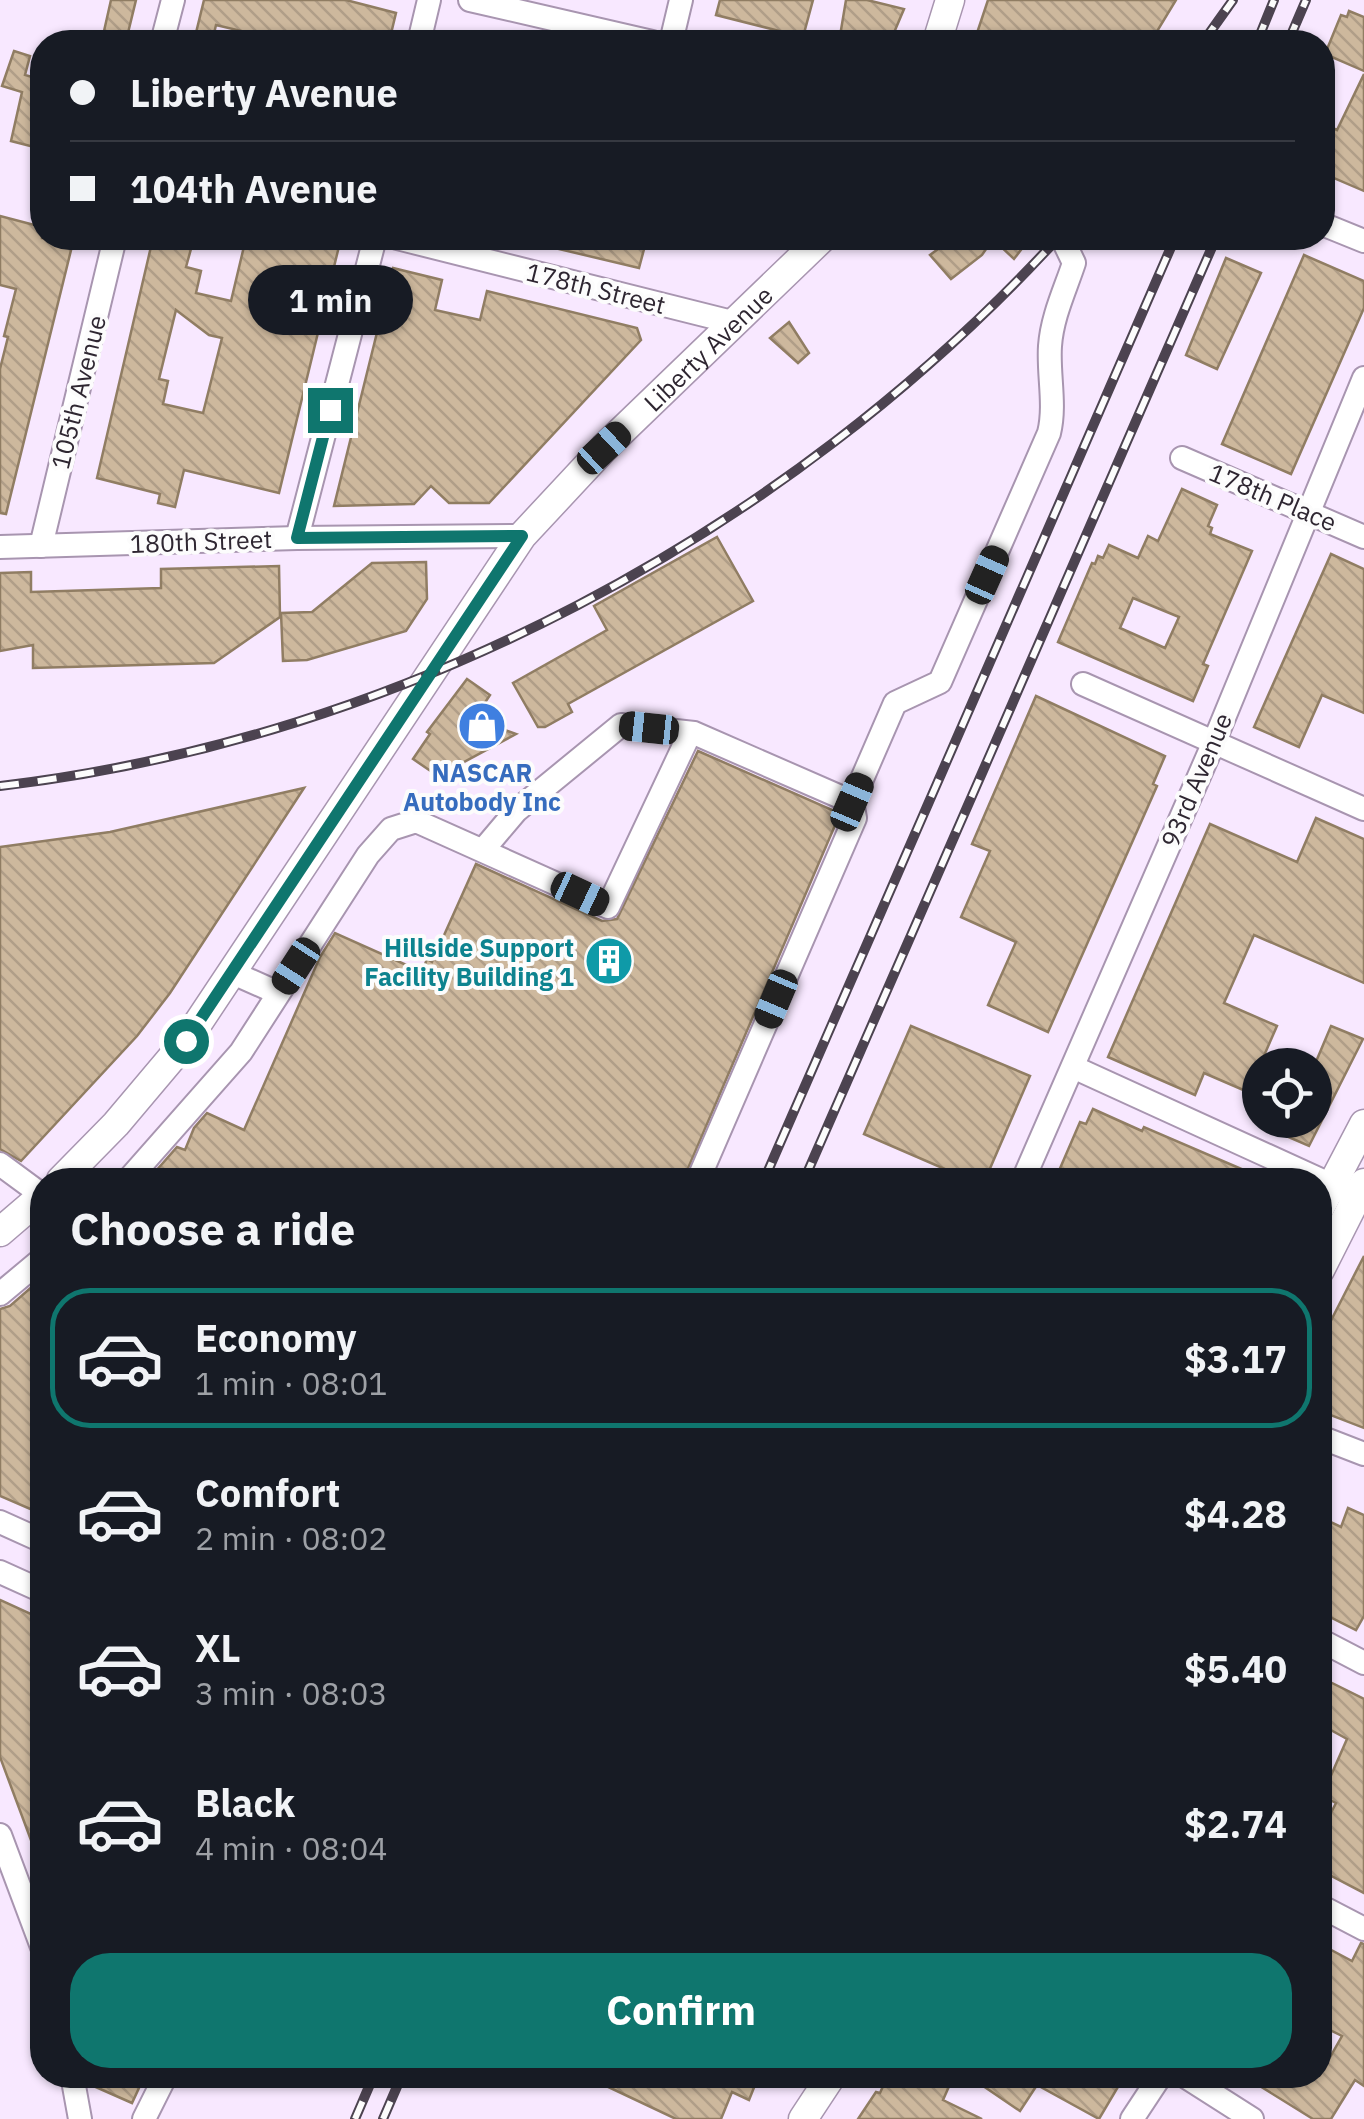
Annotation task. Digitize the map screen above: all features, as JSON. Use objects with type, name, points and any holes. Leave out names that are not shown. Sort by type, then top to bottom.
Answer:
[{"type":"main road","points":[[941,30],[950,0]]},
{"type":"main road","name":"Liberty Avenue","points":[[71,1168],[162,1072],[233,973],[522,536],[604,448],[810,250]]},
{"type":"main road","points":[[1332,1237],[1348,1194],[1364,1124]]},
{"type":"main road","points":[[0,1232],[30,1206]]},
{"type":"main road","points":[[803,2119],[823,2088]]},
{"type":"street","points":[[165,30],[172,0]]},
{"type":"street","points":[[422,30],[429,0]]},
{"type":"street","points":[[470,0],[600,30]]},
{"type":"street","points":[[674,30],[681,0]]},
{"type":"street","points":[[1335,229],[1364,241]]},
{"type":"street","name":"105th Avenue","points":[[41,546],[112,250]]},
{"type":"street","points":[[297,538],[372,250]]},
{"type":"street","name":"178th Street","points":[[445,250],[736,323]]},
{"type":"street","points":[[703,1168],[855,818],[852,802],[895,703],[940,682],[1049,432],[1051,334],[1074,263],[1068,250]]},
{"type":"street","name":"93rd Avenue","points":[[1028,1168],[1214,742],[1363,384]]},
{"type":"street","name":"178th Place","points":[[1182,458],[1364,537]]},
{"type":"street","name":"180th Street","points":[[0,547],[522,536]]},
{"type":"street","points":[[1083,684],[1364,810]]},
{"type":"street","points":[[483,850],[533,796],[621,725],[690,733],[852,802]]},
{"type":"street","points":[[139,1168],[225,1072],[368,854],[392,829],[416,821],[608,908],[690,733]]},
{"type":"street","points":[[233,973],[278,993]]},
{"type":"street","points":[[1072,1067],[1291,1168]]},
{"type":"street","points":[[0,1164],[30,1187]]},
{"type":"street","points":[[0,1294],[30,1269]]},
{"type":"street","points":[[1332,1441],[1364,1454]]},
{"type":"street","points":[[0,1522],[30,1536]]},
{"type":"street","points":[[0,1572],[30,1586]]},
{"type":"street","points":[[1332,1646],[1364,1662]]},
{"type":"street","points":[[0,1836],[30,1915]]},
{"type":"street","points":[[1332,1912],[1364,1929]]},
{"type":"street","points":[[74,2088],[80,2119]]},
{"type":"street","points":[[144,2119],[160,2088]]},
{"type":"street","points":[[1132,2119],[1152,2088]]},
{"type":"street","points":[[1203,2088],[1252,2119]]},
{"type":"building","points":[[111,0],[136,0],[129,30],[104,30]]},
{"type":"building","points":[[204,0],[346,0],[396,13],[392,30],[237,30],[216,25],[215,30],[197,30]]},
{"type":"building","points":[[720,0],[813,0],[805,30],[775,30],[716,15]]},
{"type":"building","points":[[846,0],[867,0],[904,9],[895,30],[841,30]]},
{"type":"building","points":[[988,0],[1176,0],[1158,30],[978,30]]},
{"type":"building","points":[[1349,11],[1364,17],[1364,71],[1335,58],[1335,30],[1341,15],[1347,17]]},
{"type":"building","points":[[14,51],[30,56],[25,75],[30,76],[30,146],[11,141],[22,92],[2,86]]},
{"type":"building","points":[[1364,74],[1364,191],[1335,179],[1337,130]]},
{"type":"building","points":[[0,216],[30,224],[30,250],[71,250],[6,514],[0,513],[0,369],[16,289],[0,285]]},
{"type":"building","points":[[150,250],[191,250],[186,267],[201,271],[196,293],[231,301],[243,250],[338,250],[279,493],[184,470],[175,507],[158,503],[160,494],[97,478]],"holes":[[[176,310],[209,335],[222,338],[203,413],[163,404],[168,381],[159,379]]]},
{"type":"building","points":[[563,250],[644,250],[639,268]]},
{"type":"building","points":[[937,250],[985,250],[951,279],[930,255]]},
{"type":"building","points":[[1005,250],[1021,250],[1014,259]]},
{"type":"building","points":[[1304,255],[1364,281],[1364,308],[1291,474],[1222,444]]},
{"type":"building","points":[[1226,258],[1261,273],[1217,369],[1186,355]]},
{"type":"building","points":[[393,268],[442,280],[435,310],[480,320],[487,291],[637,328],[641,340],[489,503],[449,503],[431,486],[414,504],[334,506]]},
{"type":"building","points":[[789,322],[809,353],[798,363],[770,338]]},
{"type":"building","points":[[1182,489],[1217,505],[1208,526],[1212,528],[1210,534],[1252,551],[1203,664],[1208,666],[1193,701],[1058,642],[1098,556],[1103,558],[1109,545],[1138,558],[1148,536],[1158,541]],"holes":[[[1133,598],[1179,617],[1165,648],[1120,628]]]},
{"type":"building","points":[[717,537],[753,601],[568,704],[572,712],[538,727],[513,683],[607,630],[594,606]]},
{"type":"building","points":[[1331,554],[1364,569],[1364,713],[1322,695],[1299,747],[1254,727]]},
{"type":"building","points":[[426,562],[427,599],[406,631],[307,660],[283,661],[281,613],[312,612],[372,563]]},
{"type":"building","points":[[279,566],[280,617],[214,663],[33,668],[33,645],[0,651],[0,573],[31,572],[31,592],[161,588],[161,569]]},
{"type":"building","points":[[467,679],[490,695],[474,719],[516,734],[438,776],[413,759],[430,734],[427,732]]},
{"type":"building","points":[[1036,696],[1165,756],[1153,784],[1157,786],[1048,1032],[988,1005],[1016,942],[961,917],[990,851],[972,844]]},
{"type":"building","name":"Hillside Support Facility Building 1","points":[[698,751],[839,813],[688,1168],[159,1168],[177,1147],[185,1150],[194,1128],[207,1113],[244,1130],[320,957],[335,933],[422,972],[427,959],[432,962],[476,864],[602,921],[617,919]]},
{"type":"building","points":[[304,788],[170,993],[137,1036],[21,1161],[0,1149],[0,847],[110,832]]},
{"type":"building","points":[[1316,818],[1364,839],[1364,983],[1254,935],[1224,1003],[1277,1026],[1267,1048],[1242,1048],[1242,1089],[1204,1073],[1195,1095],[1108,1057],[1210,824],[1297,862]]},
{"type":"building","points":[[911,1026],[1030,1076],[990,1168],[942,1168],[864,1134]]},
{"type":"building","points":[[1331,1026],[1363,1039],[1332,1100],[1332,1048],[1322,1048]]},
{"type":"building","points":[[1093,1109],[1239,1168],[1060,1168],[1080,1122],[1086,1124]]},
{"type":"building","points":[[1291,1138],[1313,1138],[1309,1146]]},
{"type":"building","points":[[1364,1256],[1364,1428],[1332,1416],[1332,1319]]},
{"type":"building","points":[[30,1288],[30,1509],[0,1496],[0,1309],[10,1306]]},
{"type":"building","points":[[1348,1508],[1364,1515],[1364,1616],[1356,1630],[1332,1618],[1332,1523],[1341,1527]]},
{"type":"building","points":[[0,1600],[30,1614],[30,1837],[0,1757]]},
{"type":"building","points":[[1332,1683],[1364,1699],[1364,1893],[1332,1876],[1332,1811],[1336,1803],[1332,1801],[1332,1773],[1347,1739],[1332,1731]]},
{"type":"building","points":[[1361,1943],[1364,1944],[1364,2086],[1355,2080],[1331,2119],[1313,2119],[1263,2088],[1332,2088],[1332,2054],[1342,2036],[1332,2031],[1332,1950],[1352,1961]]},
{"type":"building","points":[[98,2088],[139,2088],[132,2103]]},
{"type":"building","points":[[610,2088],[754,2088],[749,2100],[732,2092],[721,2119],[676,2119]]},
{"type":"building","points":[[882,2088],[948,2088],[943,2100],[982,2119],[858,2119],[876,2092],[880,2093]]},
{"type":"building","points":[[986,2088],[1035,2088],[1020,2111]]},
{"type":"building","points":[[1042,2088],[1117,2088],[1099,2119]]},
{"type":"railway","points":[[1212,30],[1233,0]]},
{"type":"railway","points":[[1262,30],[1274,0]]},
{"type":"railway","points":[[1293,30],[1306,0]]},
{"type":"railway","points":[[0,786],[149,761],[296,722],[439,670],[577,605],[709,529],[834,442],[951,345],[1046,250]]},
{"type":"railway","points":[[769,1168],[1170,250]]},
{"type":"railway","points":[[809,1168],[1211,250]]},
{"type":"railway","points":[[355,2119],[368,2088]]},
{"type":"railway","points":[[383,2119],[396,2088]]},
{"type":"place","name":"NASCAR Autobody Inc","points":[[482,726]]},
{"type":"place","name":"Hillside Support Facility Building 1","points":[[609,961]]},
{"type":"route","points":[[186,1041],[522,536],[297,538],[330,410]]}]
